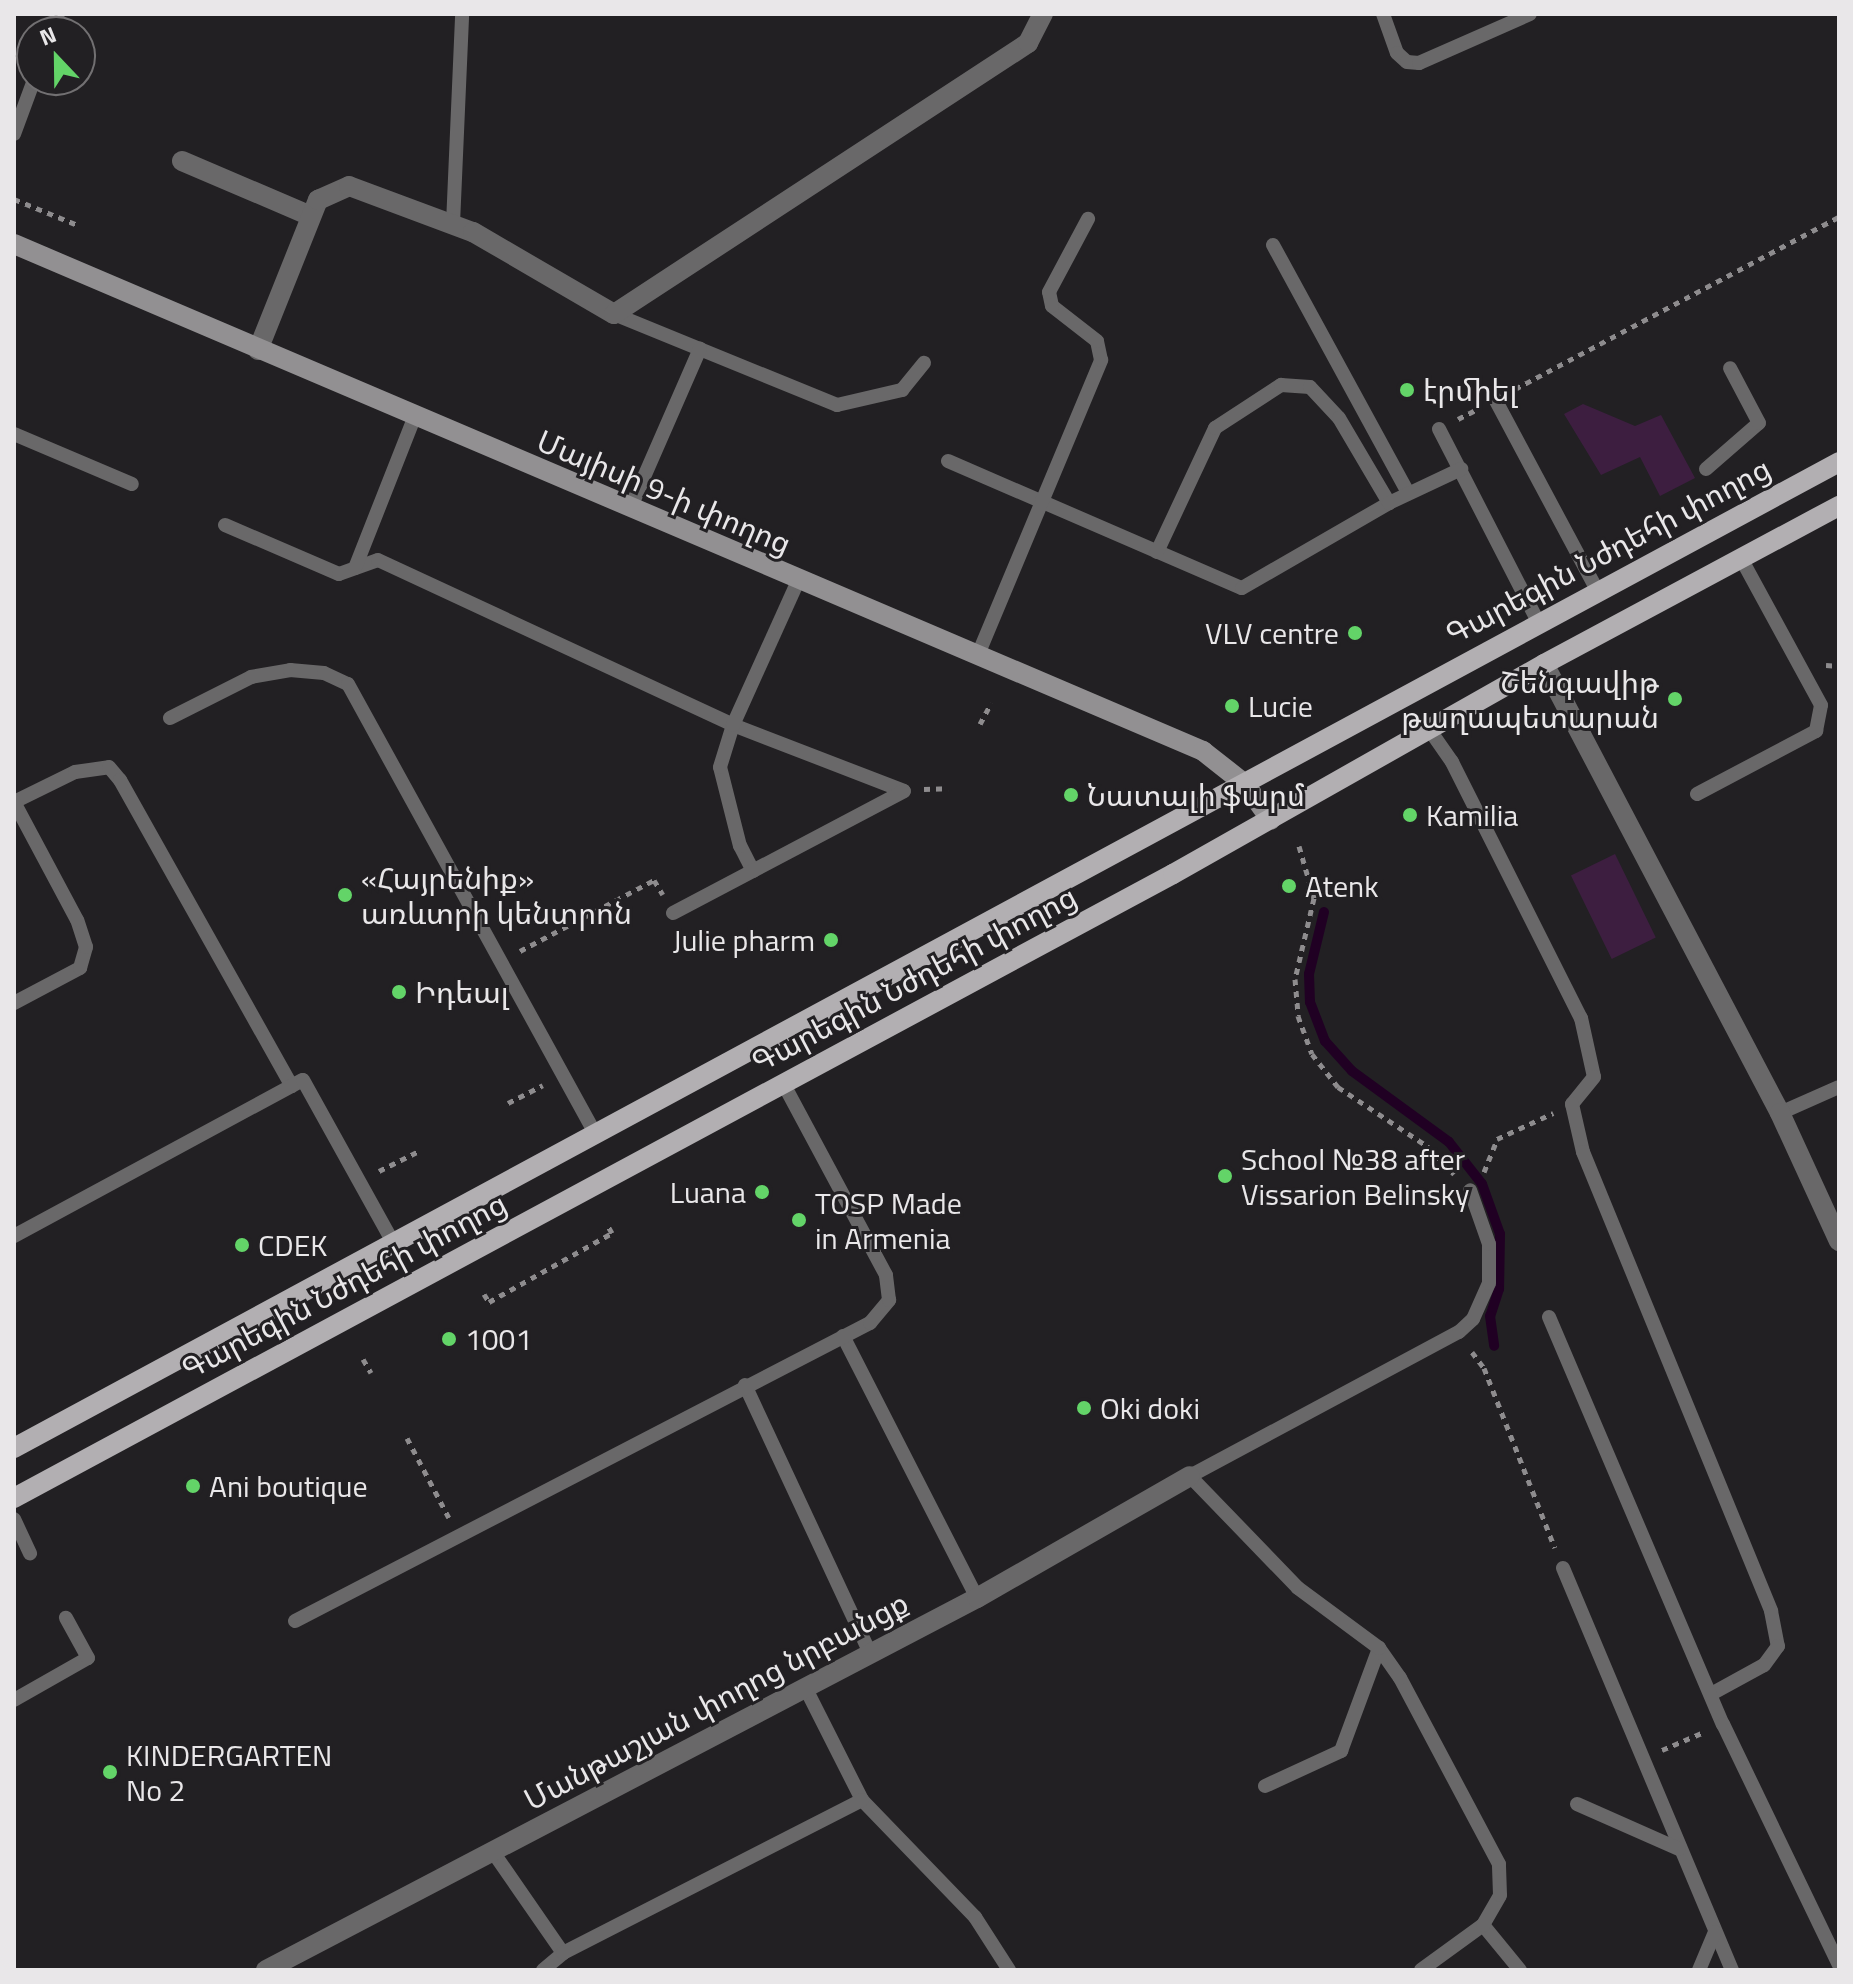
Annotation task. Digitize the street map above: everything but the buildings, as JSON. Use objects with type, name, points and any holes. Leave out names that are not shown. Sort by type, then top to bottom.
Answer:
[{"type":"main road","name":"Գարեգին Նժդեհի փողոց","points":[[14,1448],[1245,784],[1597,590],[1839,462]]},
{"type":"main road","name":"Գարեգին Նժդեհի փողոց","points":[[14,1498],[1271,820],[1544,664],[1839,506]]},
{"type":"street","points":[[258,350],[318,200],[349,186],[453,224],[614,314],[1028,43],[1043,14]]},
{"type":"street","points":[[182,161],[311,216]]},
{"type":"street","name":"Մայիսի 9-ի փողոց","points":[[14,244],[414,418],[1203,751],[1245,784],[1271,820]]},
{"type":"street","points":[[1544,664],[1780,1113],[1839,1241]]},
{"type":"street","name":"Մանթաշյան փողոց նրբանցք","points":[[266,1970],[977,1598],[1190,1476]]},
{"type":"lane","points":[[453,224],[462,14]]},
{"type":"lane","points":[[1383,14],[1397,53],[1407,62],[1419,63],[1530,14]]},
{"type":"lane","points":[[14,134],[29,96]]},
{"type":"lane","points":[[977,657],[1101,360],[1097,341],[1052,306],[1049,292],[1088,219]]},
{"type":"lane","points":[[1273,245],[1408,493]]},
{"type":"lane","points":[[614,314],[837,405],[902,390],[924,363]]},
{"type":"lane","points":[[630,509],[700,349]]},
{"type":"lane","points":[[1706,469],[1759,423],[1730,368]]},
{"type":"lane","points":[[1157,552],[1215,428],[1281,385],[1310,387],[1339,418],[1389,503]]},
{"type":"lane","points":[[1495,399],[1597,590]]},
{"type":"lane","points":[[355,568],[414,418]]},
{"type":"lane","points":[[1439,429],[1538,622]]},
{"type":"lane","points":[[14,434],[132,484]]},
{"type":"lane","points":[[948,461],[1242,588],[1389,503],[1461,469]]},
{"type":"lane","points":[[225,525],[339,574],[378,560],[733,725],[904,791],[673,913]]},
{"type":"lane","points":[[1697,794],[1816,731],[1821,705],[1741,558]]},
{"type":"lane","points":[[753,871],[740,846],[720,767],[733,725],[798,581]]},
{"type":"lane","points":[[170,718],[251,677],[290,670],[324,673],[348,684],[503,960],[596,1135]]},
{"type":"lane","points":[[1429,729],[1452,762],[1581,1018],[1594,1077],[1572,1104],[1583,1152],[1771,1611],[1778,1646],[1771,1656],[1764,1665],[1711,1694]]},
{"type":"lane","points":[[14,1003],[80,968],[86,947],[77,920],[14,802],[75,772],[109,767],[120,780],[292,1086]]},
{"type":"lane","points":[[14,1236],[303,1080],[394,1244]]},
{"type":"lane","points":[[295,1621],[745,1385],[870,1323],[889,1300],[886,1275],[783,1083]]},
{"type":"lane","points":[[1780,1113],[1839,1087]]},
{"type":"lane","points":[[1427,1968],[1483,1925],[1500,1895],[1499,1864],[1400,1678],[1379,1648],[1298,1588],[1190,1476],[1459,1332],[1473,1319],[1489,1283],[1489,1244],[1470,1190]]},
{"type":"lane","points":[[1549,1317],[1711,1694],[1839,1965]]},
{"type":"lane","points":[[843,1336],[977,1598]]},
{"type":"lane","points":[[745,1385],[870,1653]]},
{"type":"lane","points":[[14,1519],[30,1553]]},
{"type":"lane","points":[[1563,1568],[1732,1970]]},
{"type":"lane","points":[[14,1700],[88,1658],[66,1618]]},
{"type":"lane","points":[[1265,1786],[1341,1751],[1379,1648]]},
{"type":"lane","points":[[806,1689],[862,1800],[975,1917],[1009,1970]]},
{"type":"lane","points":[[543,1970],[563,1953],[862,1800]]},
{"type":"lane","points":[[1577,1804],[1679,1849]]},
{"type":"lane","points":[[493,1852],[563,1953]]},
{"type":"lane","points":[[1483,1925],[1520,1970]]},
{"type":"lane","points":[[1699,1970],[1715,1932]]},
{"type":"path","points":[[14,199],[80,226]]},
{"type":"path","points":[[1439,429],[1839,217]]},
{"type":"path","points":[[980,724],[991,703]]},
{"type":"path","points":[[1299,846],[1314,898],[1295,979],[1298,1016],[1312,1054],[1338,1087],[1427,1146],[1470,1190]]},
{"type":"path","points":[[503,960],[654,880],[673,913]]},
{"type":"path","points":[[508,1103],[549,1081]]},
{"type":"path","points":[[1488,1166],[1497,1139],[1572,1104]]},
{"type":"path","points":[[376,1172],[421,1150]]},
{"type":"path","points":[[484,1294],[489,1302],[612,1233],[608,1226]]},
{"type":"path","points":[[1459,1332],[1484,1368],[1563,1568]]},
{"type":"path","points":[[363,1359],[371,1373]]},
{"type":"path","points":[[407,1438],[458,1535]]},
{"type":"shaded area","points":[[1583,404],[1635,426],[1661,415],[1695,478],[1660,496],[1640,457],[1601,475],[1564,414]]},
{"type":"shaded area","points":[[1615,854],[1656,938],[1612,959],[1571,875]]},
{"type":"waterway","points":[[1324,912],[1309,974],[1310,1002],[1325,1041],[1352,1071],[1449,1142],[1482,1184],[1500,1234],[1499,1289],[1490,1316],[1494,1346]]},
{"type":"place","name":"էրմիել","points":[[1407,390]]},
{"type":"place","name":"VLV centre","points":[[1355,633]]},
{"type":"place","name":"Շենգավիթ թաղապետարան","points":[[1675,699]]},
{"type":"place","name":"Lucie","points":[[1232,706]]},
{"type":"place","name":"Նատալի ֆարմ","points":[[1071,795]]},
{"type":"place","name":"Kamilia","points":[[1410,815]]},
{"type":"place","name":"Atenk","points":[[1289,886]]},
{"type":"place","name":"«Հայրենիք» առևտրի կենտրոն","points":[[345,895]]},
{"type":"place","name":"Julie pharm","points":[[831,940]]},
{"type":"place","name":"Իդեալ","points":[[399,992]]},
{"type":"place","name":"School №38 after Vissarion Belinsky","points":[[1225,1176]]},
{"type":"place","name":"Luana","points":[[762,1192]]},
{"type":"place","name":"TOSP Made in Armenia","points":[[799,1220]]},
{"type":"place","name":"CDEK","points":[[242,1245]]},
{"type":"place","name":"1001","points":[[449,1339]]},
{"type":"place","name":"Oki doki","points":[[1084,1408]]},
{"type":"place","name":"Ani boutique","points":[[193,1486]]},
{"type":"place","name":"KINDERGARTEN No 2","points":[[110,1772]]}]
